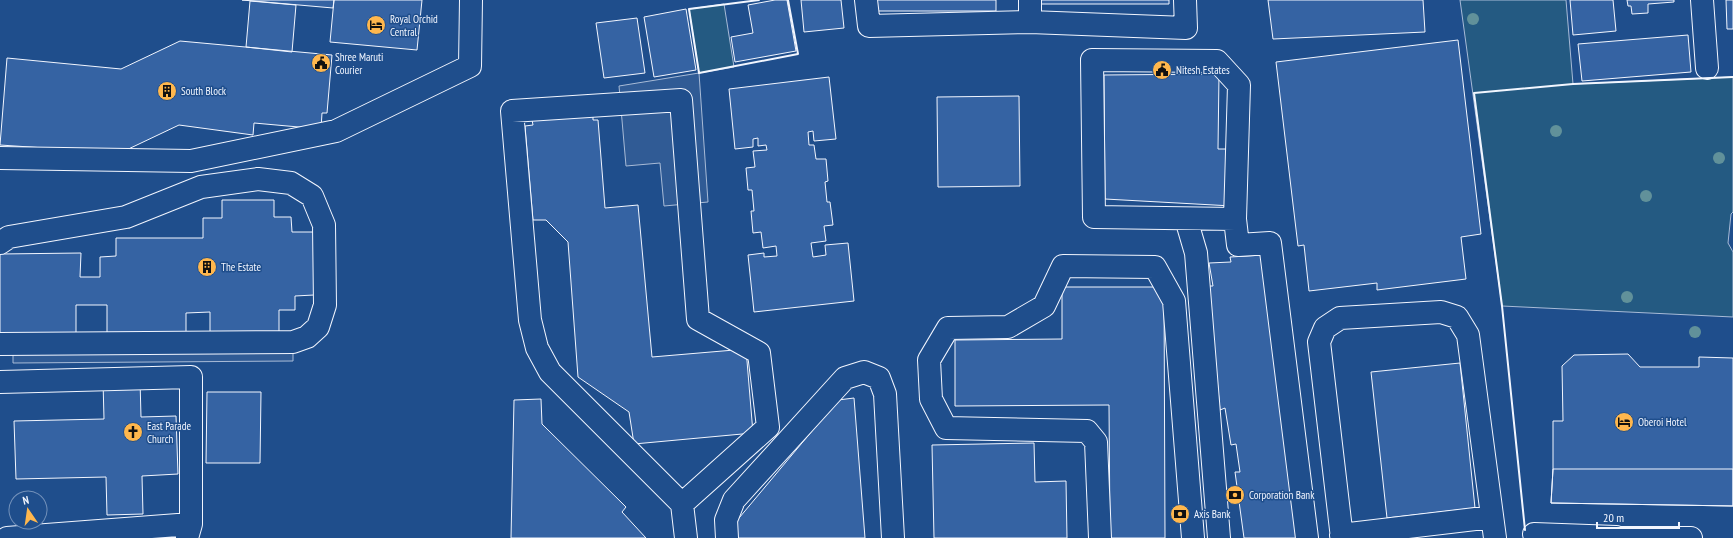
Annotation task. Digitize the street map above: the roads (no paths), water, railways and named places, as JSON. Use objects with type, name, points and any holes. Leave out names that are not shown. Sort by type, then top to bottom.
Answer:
[{"type":"street","points":[[0,158],[191,161],[336,131],[470,66],[471,0]]},
{"type":"street","points":[[866,0],[869,26],[1030,22],[1186,28],[1185,0]]},
{"type":"street","points":[[1030,0],[1030,22]]},
{"type":"street","points":[[1702,0],[1707,68]]},
{"type":"street","points":[[1235,219],[1094,217],[1092,60],[1217,61],[1238,85],[1235,219],[1238,244],[1270,243],[1307,538]]},
{"type":"street","points":[[682,504],[768,426],[759,353],[698,319],[681,100],[512,111],[530,320],[537,348],[550,372],[682,504],[686,538]]},
{"type":"street","points":[[0,243],[9,237],[126,217],[201,187],[258,179],[291,183],[312,196],[324,225],[325,305],[318,327],[307,336],[293,342],[0,344]]},
{"type":"street","points":[[1186,219],[1196,253],[1219,538]]},
{"type":"street","points":[[1100,538],[1096,442],[1087,431],[946,428],[931,399],[929,360],[948,328],[1008,327],[1044,306],[1063,266],[1155,267],[1174,301],[1193,538]]},
{"type":"street","points":[[1492,517],[1342,536],[1319,342],[1325,328],[1340,318],[1440,312],[1457,317],[1468,335],[1496,538]]},
{"type":"street","points":[[0,354],[24,354]]},
{"type":"street","points":[[727,538],[726,520],[734,500],[845,378],[864,372],[878,378],[885,394],[893,538]]},
{"type":"street","points":[[0,382],[191,377],[189,531],[7,538]]},
{"type":"street","points":[[1534,534],[1616,538],[1691,538]]},
{"type":"place","name":"Royal Orchid Central","points":[[376,25]]},
{"type":"place","name":"Shree Maruti Courier","points":[[321,63]]},
{"type":"place","name":"Nitesh Estates","points":[[1162,70]]},
{"type":"place","name":"South Block","points":[[167,91]]},
{"type":"place","name":"The Estate","points":[[207,267]]},
{"type":"place","name":"Oberoi Hotel","points":[[1624,422]]},
{"type":"place","name":"East Parade Church","points":[[133,432]]},
{"type":"place","name":"Corporation Bank","points":[[1235,495]]},
{"type":"place","name":"Axis Bank","points":[[1180,514]]}]
